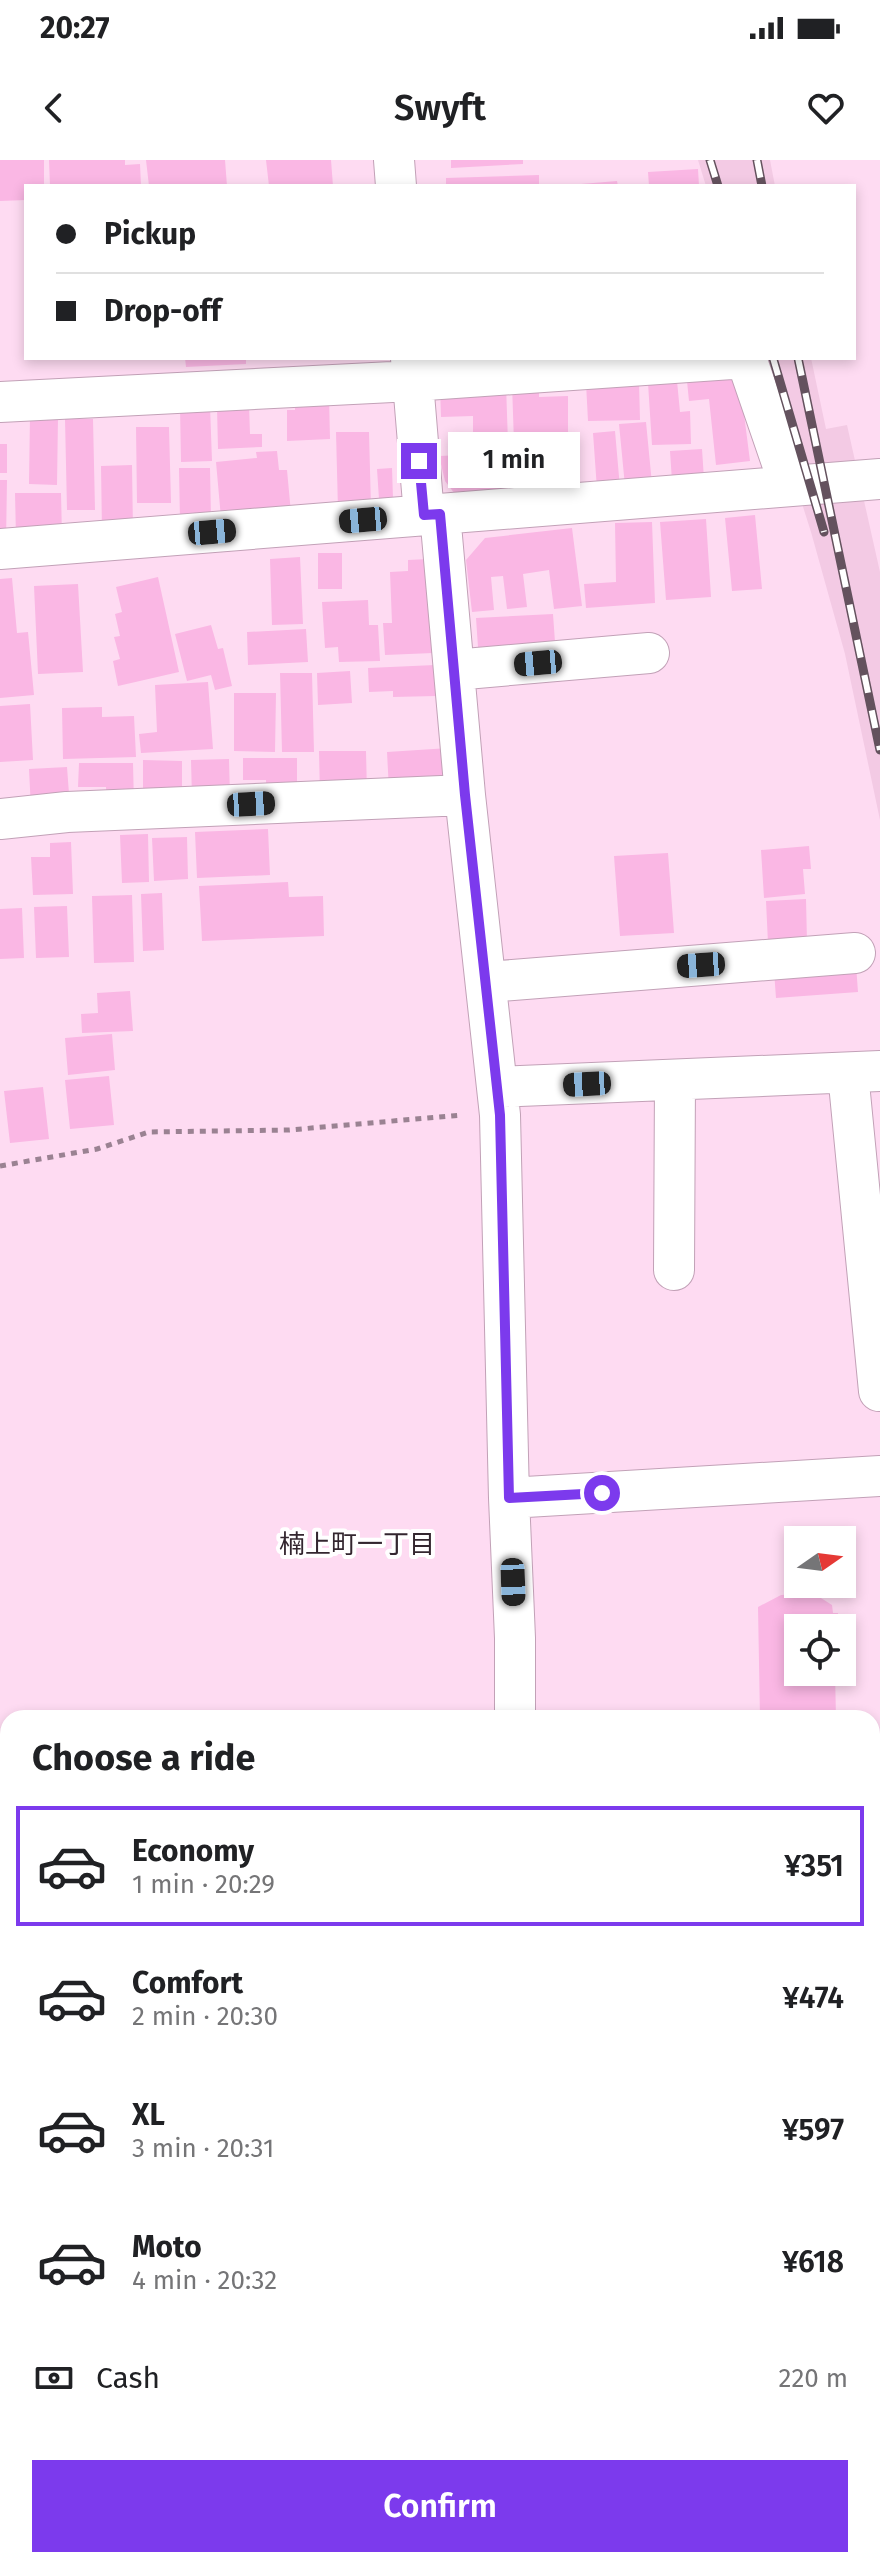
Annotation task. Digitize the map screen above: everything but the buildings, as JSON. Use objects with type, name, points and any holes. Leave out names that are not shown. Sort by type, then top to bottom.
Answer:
[{"type":"street","points":[[394,160],[396,184]]},
{"type":"street","points":[[0,402],[412,369],[685,360]]},
{"type":"street","points":[[747,360],[790,486]]},
{"type":"street","points":[[412,369],[454,670],[499,1101],[515,1710]]},
{"type":"street","points":[[0,549],[880,479]]},
{"type":"street","points":[[454,670],[649,653]]},
{"type":"street","points":[[0,819],[67,812],[465,795]]},
{"type":"street","points":[[487,982],[855,953]]},
{"type":"street","points":[[499,1101],[675,1080],[864,1072],[879,1391]]},
{"type":"street","points":[[674,1270],[675,1080]]},
{"type":"street","points":[[509,1498],[880,1476]]},
{"type":"path","points":[[0,1166],[97,1149],[149,1132],[289,1130],[470,1115],[499,1101]]},
{"type":"shaded area","points":[[698,160],[770,160],[775,184],[705,184]]},
{"type":"shaded area","points":[[757,360],[811,360],[826,429],[847,425],[880,572],[880,820],[845,654],[811,532]]},
{"type":"railway","points":[[710,160],[717,184]]},
{"type":"railway","points":[[757,160],[762,184]]},
{"type":"railway","points":[[774,360],[824,532]]},
{"type":"railway","points":[[798,360],[880,750]]},
{"type":"district","name":"楠上町一丁目","points":[[357,1544]]},
{"type":"route","points":[[419,461],[424,515],[440,514],[465,795],[498,1087],[509,1498],[602,1493]]}]
